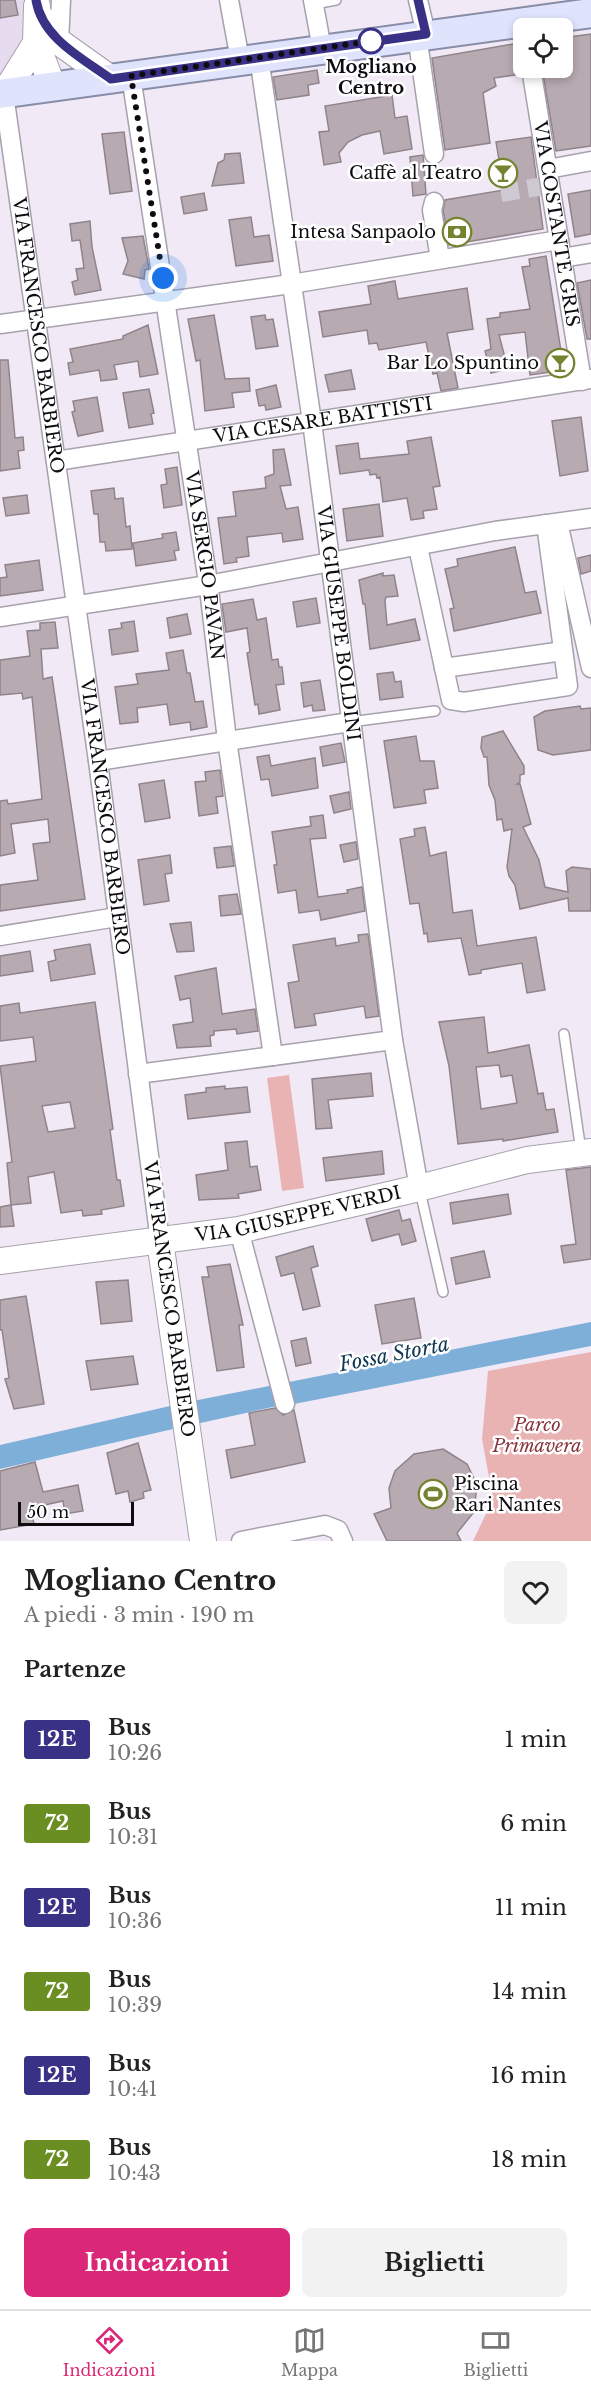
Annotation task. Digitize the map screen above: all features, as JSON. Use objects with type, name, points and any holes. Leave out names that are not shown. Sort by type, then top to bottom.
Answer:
[{"type":"main road","points":[[566,18],[591,13]]},
{"type":"main road","points":[[2,94],[421,34],[513,27]]},
{"type":"street","points":[[2,94],[48,42],[61,0]]},
{"type":"street","name":"VIA GIUSEPPE BOLDINI","points":[[229,0],[250,59],[291,284],[312,422],[393,1040],[419,1188]]},
{"type":"street","points":[[418,0],[434,154]]},
{"type":"street","points":[[314,2],[322,49]]},
{"type":"street","points":[[37,7],[48,42],[53,87]]},
{"type":"street","points":[[48,42],[121,77]]},
{"type":"street","name":"VIA SERGIO PAVAN","points":[[121,77],[167,301],[273,1056]]},
{"type":"street","name":"VIA COSTANTE GRIS","points":[[533,78],[562,258],[586,380]]},
{"type":"street","name":"VIA FRANCESCO BARBIERO","points":[[2,94],[98,761],[160,1241],[203,1541]]},
{"type":"street","points":[[548,169],[591,161]]},
{"type":"street","points":[[434,202],[432,210],[440,259]]},
{"type":"street","points":[[0,324],[291,284],[559,240]]},
{"type":"street","points":[[562,258],[591,253]]},
{"type":"street","name":"VIA CESARE BATTISTI","points":[[56,461],[586,380]]},
{"type":"street","points":[[0,617],[208,585],[591,518]]},
{"type":"street","points":[[552,526],[591,668]]},
{"type":"street","points":[[418,547],[451,700],[465,702],[568,686],[563,651],[565,568]]},
{"type":"street","points":[[444,668],[563,651]]},
{"type":"street","points":[[98,761],[350,722]]},
{"type":"street","points":[[0,936],[117,917]]},
{"type":"street","points":[[138,1074],[393,1040]]},
{"type":"street","name":"VIA GIUSEPPE VERDI","points":[[0,1261],[238,1230],[527,1160],[586,1152]]},
{"type":"street","points":[[238,1230],[285,1403]]},
{"type":"street","points":[[241,1541],[319,1525],[338,1530],[343,1541]]},
{"type":"lane","points":[[314,2],[336,0]]},
{"type":"lane","points":[[350,722],[435,711]]},
{"type":"lane","points":[[564,1034],[586,1152]]},
{"type":"lane","points":[[419,1188],[443,1292]]},
{"type":"shaded area","points":[[0,0],[26,0],[29,41],[0,77]]},
{"type":"green space","points":[[289,1075],[304,1188],[282,1191],[267,1078]]},
{"type":"green space","name":"Parco Primavera","points":[[591,1352],[591,1541],[473,1541],[493,1499],[482,1439],[488,1371]]},
{"type":"water","points":[[591,1322],[591,1346],[277,1406],[196,1424],[193,1401]]},
{"type":"water","points":[[170,1406],[173,1429],[0,1469],[0,1445]]},
{"type":"building","points":[[0,0],[15,0],[18,15],[0,18]]},
{"type":"building","points":[[591,34],[591,146],[556,151],[544,78],[573,78],[573,36]]},
{"type":"building","points":[[513,44],[513,75],[494,78],[496,86],[483,93],[490,143],[445,150],[432,58]]},
{"type":"building","points":[[317,70],[319,83],[308,85],[309,95],[277,100],[273,77]]},
{"type":"building","points":[[392,95],[395,118],[407,116],[412,149],[384,154],[380,131],[362,135],[348,142],[339,153],[341,162],[324,165],[319,132],[329,131],[325,106]]},
{"type":"building","points":[[124,132],[132,191],[110,194],[102,134]]},
{"type":"building","points":[[531,137],[543,229],[449,245],[443,210],[445,200],[504,190],[496,142]]},
{"type":"building","points":[[240,153],[244,183],[212,186],[218,163],[224,160],[225,154]]},
{"type":"building","points":[[423,155],[426,194],[413,196],[410,157]]},
{"type":"building","points":[[591,190],[591,234],[575,237],[568,194]]},
{"type":"building","points":[[204,193],[207,210],[184,214],[181,197]]},
{"type":"building","points":[[251,217],[254,237],[269,235],[273,261],[236,266],[229,220]]},
{"type":"building","points":[[90,221],[92,247],[101,290],[75,295],[72,282],[78,280],[76,269],[84,268],[80,240],[72,241],[70,224]]},
{"type":"building","points":[[143,236],[149,269],[145,270],[144,279],[123,274],[128,261],[122,238]]},
{"type":"building","points":[[546,256],[564,370],[530,375],[525,332],[499,335],[508,369],[491,373],[485,351],[491,349],[487,319],[500,317],[500,313],[530,309],[522,267],[530,266],[529,259]]},
{"type":"building","points":[[591,280],[591,339],[587,339],[577,283]]},
{"type":"building","points":[[395,281],[398,299],[467,288],[473,329],[447,333],[458,388],[441,391],[437,373],[433,374],[426,342],[379,350],[377,343],[369,344],[367,330],[323,337],[319,312],[371,304],[368,286]]},
{"type":"building","points":[[214,315],[225,379],[249,378],[250,391],[232,393],[234,407],[205,411],[200,360],[196,361],[188,319]]},
{"type":"building","points":[[265,315],[266,320],[273,319],[278,346],[256,349],[251,317]]},
{"type":"building","points":[[148,325],[158,374],[140,377],[138,361],[114,365],[117,379],[101,381],[99,370],[70,375],[68,363],[73,362],[70,349],[123,339],[123,336]]},
{"type":"building","points":[[0,360],[8,360],[15,438],[23,437],[24,450],[18,451],[20,468],[0,471]]},
{"type":"building","points":[[351,370],[355,389],[329,392],[325,375]]},
{"type":"building","points":[[276,385],[281,407],[266,410],[265,405],[259,406],[256,390]]},
{"type":"building","points":[[149,389],[154,413],[151,414],[153,424],[129,428],[123,393]]},
{"type":"building","points":[[97,397],[103,431],[78,436],[72,412],[75,411],[73,401]]},
{"type":"building","points":[[581,417],[588,471],[560,476],[552,421]]},
{"type":"building","points":[[431,437],[440,486],[433,487],[437,509],[423,511],[424,518],[411,520],[407,498],[383,502],[380,477],[377,478],[376,474],[370,475],[369,470],[340,474],[336,446],[358,443],[360,459],[409,454],[407,441]]},
{"type":"building","points":[[284,449],[291,485],[280,486],[286,509],[298,507],[303,539],[283,542],[282,533],[247,537],[249,556],[236,558],[237,562],[224,564],[218,518],[236,516],[233,492],[266,488],[265,477],[274,474],[273,450]]},
{"type":"building","points":[[177,467],[182,505],[164,508],[161,485],[167,484],[165,469]]},
{"type":"building","points":[[114,488],[115,499],[123,498],[126,527],[130,526],[132,549],[106,551],[105,542],[100,542],[98,514],[94,514],[91,491]]},
{"type":"building","points":[[27,495],[29,513],[6,516],[3,498]]},
{"type":"building","points":[[379,504],[383,536],[347,541],[343,509]]},
{"type":"building","points":[[176,532],[179,550],[174,551],[176,560],[136,566],[133,543],[163,538],[162,534]]},
{"type":"building","points":[[515,547],[525,593],[536,591],[541,613],[454,631],[450,609],[454,608],[445,569],[458,566],[457,559]]},
{"type":"building","points":[[591,555],[591,571],[581,574],[578,558]]},
{"type":"building","points":[[39,560],[43,590],[0,596],[0,578],[7,577],[5,565]]},
{"type":"building","points":[[383,573],[383,576],[394,575],[398,596],[386,597],[387,625],[415,619],[420,640],[370,649],[365,604],[363,604],[359,580]]},
{"type":"building","points":[[316,598],[320,623],[297,627],[293,602]]},
{"type":"building","points":[[253,599],[257,620],[266,618],[272,660],[278,659],[279,667],[282,667],[284,684],[276,685],[280,710],[259,714],[258,704],[255,705],[247,653],[250,652],[247,628],[226,632],[222,604]]},
{"type":"building","points":[[187,614],[191,634],[170,638],[167,618]]},
{"type":"building","points":[[134,621],[138,651],[112,655],[109,630],[122,628],[121,623]]},
{"type":"building","points":[[55,622],[58,648],[41,649],[43,679],[52,677],[85,899],[0,911],[0,885],[38,880],[33,844],[50,842],[48,819],[11,824],[15,853],[0,856],[0,801],[7,800],[8,804],[42,799],[32,697],[23,699],[22,693],[0,695],[0,660],[30,656],[27,631],[40,630],[40,623]]},
{"type":"building","points":[[183,650],[195,702],[203,701],[207,727],[191,730],[190,722],[170,725],[167,704],[137,708],[138,722],[120,724],[115,687],[138,684],[136,674],[169,670],[166,653]]},
{"type":"building","points":[[393,672],[395,682],[401,681],[403,697],[380,700],[377,674]]},
{"type":"building","points":[[320,680],[325,710],[313,711],[312,705],[304,707],[301,683]]},
{"type":"building","points":[[580,706],[581,709],[591,708],[591,750],[553,755],[538,750],[534,717],[545,711]]},
{"type":"building","points":[[503,731],[524,766],[524,774],[520,775],[520,782],[517,784],[520,784],[531,824],[523,827],[539,860],[545,887],[568,892],[566,871],[572,867],[591,869],[591,911],[569,911],[568,898],[520,909],[515,885],[509,876],[507,867],[512,829],[504,831],[502,819],[497,820],[495,800],[489,785],[487,757],[484,757],[481,748],[482,737]]},
{"type":"building","points":[[416,736],[420,761],[434,761],[438,788],[424,790],[426,803],[394,808],[384,741]]},
{"type":"building","points":[[341,743],[345,762],[323,766],[320,747]]},
{"type":"building","points":[[269,755],[271,766],[315,758],[318,788],[272,796],[269,779],[261,780],[257,757]]},
{"type":"building","points":[[220,770],[223,796],[216,797],[218,813],[199,816],[195,782],[206,781],[205,772]]},
{"type":"building","points":[[164,780],[170,818],[145,822],[139,784]]},
{"type":"building","points":[[349,792],[351,809],[334,813],[330,796]]},
{"type":"building","points":[[323,815],[326,838],[310,839],[318,897],[348,893],[347,890],[362,887],[365,911],[321,920],[319,910],[299,913],[296,890],[278,893],[272,832],[311,826],[310,817]]},
{"type":"building","points":[[425,827],[430,856],[446,852],[453,913],[472,910],[477,946],[536,937],[545,990],[527,993],[522,963],[481,970],[481,973],[469,975],[461,938],[428,942],[427,933],[424,934],[419,903],[410,904],[400,839],[415,836],[414,829]]},
{"type":"building","points":[[356,842],[358,859],[344,862],[340,845]]},
{"type":"building","points":[[231,846],[234,866],[217,868],[214,848]]},
{"type":"building","points":[[170,855],[172,873],[165,874],[169,901],[144,905],[138,860]]},
{"type":"building","points":[[237,894],[241,914],[221,916],[219,896]]},
{"type":"building","points":[[191,922],[194,951],[177,952],[170,924]]},
{"type":"building","points":[[368,934],[379,1016],[366,1018],[364,1006],[314,1014],[316,1025],[295,1028],[288,983],[299,981],[293,945],[335,938],[336,946],[359,942],[358,935]]},
{"type":"building","points":[[90,944],[95,974],[51,981],[48,962],[56,960],[54,950]]},
{"type":"building","points":[[30,951],[33,971],[0,976],[0,956]]},
{"type":"building","points":[[216,968],[222,1014],[255,1009],[258,1031],[237,1034],[236,1029],[214,1031],[214,1035],[210,1036],[211,1046],[177,1048],[173,1025],[193,1022],[190,998],[180,1000],[175,976]]},
{"type":"building","points":[[95,1002],[113,1129],[110,1130],[117,1180],[120,1180],[124,1206],[101,1210],[102,1214],[83,1216],[82,1210],[61,1213],[54,1172],[28,1177],[31,1203],[11,1205],[7,1163],[12,1162],[0,1066],[36,1061],[33,1037],[0,1041],[0,1006],[19,1003],[20,1013]],"holes":[[[70,1102],[75,1128],[48,1132],[42,1106]]]},
{"type":"building","points":[[484,1017],[488,1053],[529,1045],[538,1094],[543,1093],[546,1110],[554,1109],[558,1132],[503,1141],[503,1139],[458,1144],[449,1066],[439,1022]],"holes":[[[499,1065],[501,1077],[512,1075],[517,1103],[481,1109],[476,1067]]]},
{"type":"building","points":[[371,1073],[373,1096],[328,1100],[332,1128],[316,1129],[312,1079]]},
{"type":"building","points":[[225,1086],[225,1089],[247,1087],[250,1112],[188,1119],[185,1095],[206,1092],[206,1088]]},
{"type":"building","points":[[247,1141],[250,1167],[257,1166],[261,1190],[238,1194],[239,1198],[199,1200],[196,1175],[228,1170],[225,1143]]},
{"type":"building","points":[[382,1151],[384,1174],[326,1181],[323,1158]]},
{"type":"building","points":[[591,1167],[591,1259],[564,1263],[561,1246],[576,1244],[566,1170]]},
{"type":"building","points":[[508,1194],[511,1214],[453,1224],[450,1203]]},
{"type":"building","points":[[11,1205],[14,1226],[0,1227],[0,1207]]},
{"type":"building","points":[[399,1210],[402,1221],[410,1219],[416,1241],[402,1245],[399,1234],[372,1241],[366,1219]]},
{"type":"building","points":[[313,1246],[318,1266],[311,1268],[320,1306],[303,1310],[294,1273],[281,1276],[276,1257]]},
{"type":"building","points":[[484,1251],[490,1277],[456,1284],[451,1258]]},
{"type":"building","points":[[230,1264],[243,1325],[239,1325],[244,1367],[217,1371],[202,1277],[209,1277],[207,1267]]},
{"type":"building","points":[[128,1280],[132,1321],[101,1324],[96,1282]]},
{"type":"building","points":[[26,1296],[44,1404],[14,1409],[5,1379],[9,1378],[2,1330],[0,1330],[0,1300]]},
{"type":"building","points":[[414,1298],[421,1338],[382,1344],[375,1305]]},
{"type":"building","points":[[306,1338],[311,1363],[296,1366],[291,1341]]},
{"type":"building","points":[[133,1356],[138,1384],[91,1390],[86,1361]]},
{"type":"building","points":[[275,1408],[283,1415],[294,1410],[305,1462],[231,1478],[226,1450],[255,1445],[249,1413]]},
{"type":"building","points":[[138,1443],[151,1490],[143,1492],[144,1498],[130,1502],[128,1491],[116,1494],[107,1453]]},
{"type":"building","name":"Piscina Rari Nantes","points":[[443,1449],[467,1464],[477,1485],[474,1512],[457,1533],[461,1541],[387,1541],[374,1514],[391,1508],[389,1488],[395,1471],[414,1454]]},
{"type":"building","points":[[35,1462],[43,1492],[78,1485],[83,1511],[65,1514],[63,1501],[31,1508],[34,1524],[0,1530],[0,1471]]},
{"type":"tunnel","points":[[501,193],[550,185]]},
{"type":"bus line","name":"12E","points":[[36,0],[38,14],[59,42],[111,79],[426,34],[418,0]]},
{"type":"place","name":"Mogliano Centro","points":[[371,41]]},
{"type":"place","name":"Caffè al Teatro","points":[[503,173]]},
{"type":"place","name":"Intesa Sanpaolo","points":[[457,232]]},
{"type":"place","name":"Bar Lo Spuntino","points":[[560,363]]},
{"type":"place","name":"Piscina Rari Nantes","points":[[433,1494]]},
{"type":"route","points":[[163,278],[131,76],[371,41]]},
{"type":"water label","name":"Fossa Storta","points":[[394,1354]]}]
